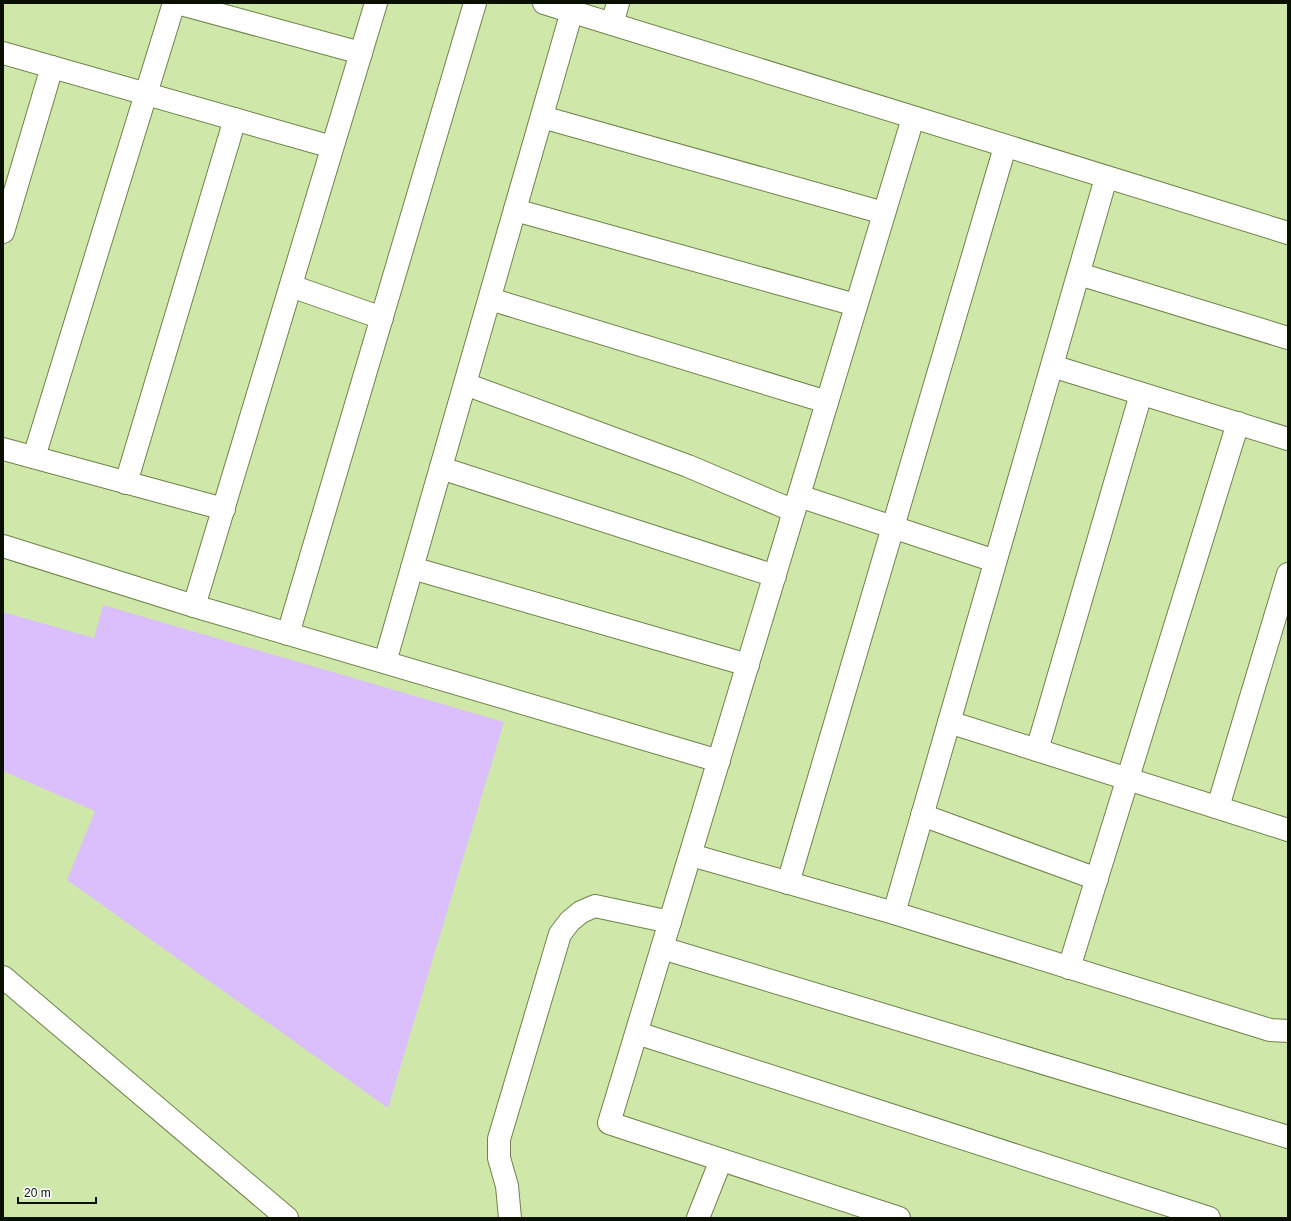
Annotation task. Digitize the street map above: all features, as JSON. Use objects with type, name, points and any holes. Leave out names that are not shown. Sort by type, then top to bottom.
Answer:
[{"type":"street","points":[[34,457],[174,3]]},
{"type":"street","points":[[177,3],[361,53]]},
{"type":"street","points":[[194,606],[376,3]]},
{"type":"street","points":[[288,634],[475,3]]},
{"type":"street","points":[[544,3],[1106,178],[1288,233]]},
{"type":"street","points":[[612,24],[618,3]]},
{"type":"street","points":[[385,662],[572,11]]},
{"type":"street","points":[[3,53],[332,147]]},
{"type":"street","points":[[3,232],[52,67]]},
{"type":"street","points":[[542,117],[884,213]]},
{"type":"street","points":[[899,1218],[609,1123],[913,118]]},
{"type":"street","points":[[126,482],[235,120]]},
{"type":"street","points":[[788,883],[1005,146]]},
{"type":"street","points":[[894,913],[1106,178]]},
{"type":"street","points":[[515,210],[856,305]]},
{"type":"street","points":[[1079,274],[1288,338]]},
{"type":"street","points":[[291,286],[382,318]]},
{"type":"street","points":[[490,299],[827,402]]},
{"type":"street","points":[[1052,366],[1288,439]]},
{"type":"street","points":[[465,384],[688,466],[797,503],[893,527],[995,561]]},
{"type":"street","points":[[1037,750],[1141,394]]},
{"type":"street","points":[[1070,968],[1238,423]]},
{"type":"street","points":[[3,449],[224,509]]},
{"type":"street","points":[[441,468],[775,576]]},
{"type":"street","points":[[3,546],[194,606],[719,761]]},
{"type":"street","points":[[412,568],[748,666]]},
{"type":"street","points":[[1218,807],[1288,574]]},
{"type":"street","points":[[949,722],[1288,830]]},
{"type":"street","points":[[922,815],[1097,879]]},
{"type":"street","points":[[691,855],[894,913],[1270,1030],[1288,1031]]},
{"type":"street","points":[[510,1218],[507,1186],[499,1158],[499,1139],[560,934],[570,921],[582,912],[595,906],[670,922]]},
{"type":"street","points":[[662,948],[1288,1137]]},
{"type":"street","points":[[3,977],[288,1218]]},
{"type":"street","points":[[637,1033],[1209,1218]]},
{"type":"street","points":[[698,1218],[721,1160]]},
{"type":"shaded area","points":[[103,605],[504,722],[388,1108],[67,880],[95,811],[3,771],[3,612],[94,638]]}]
